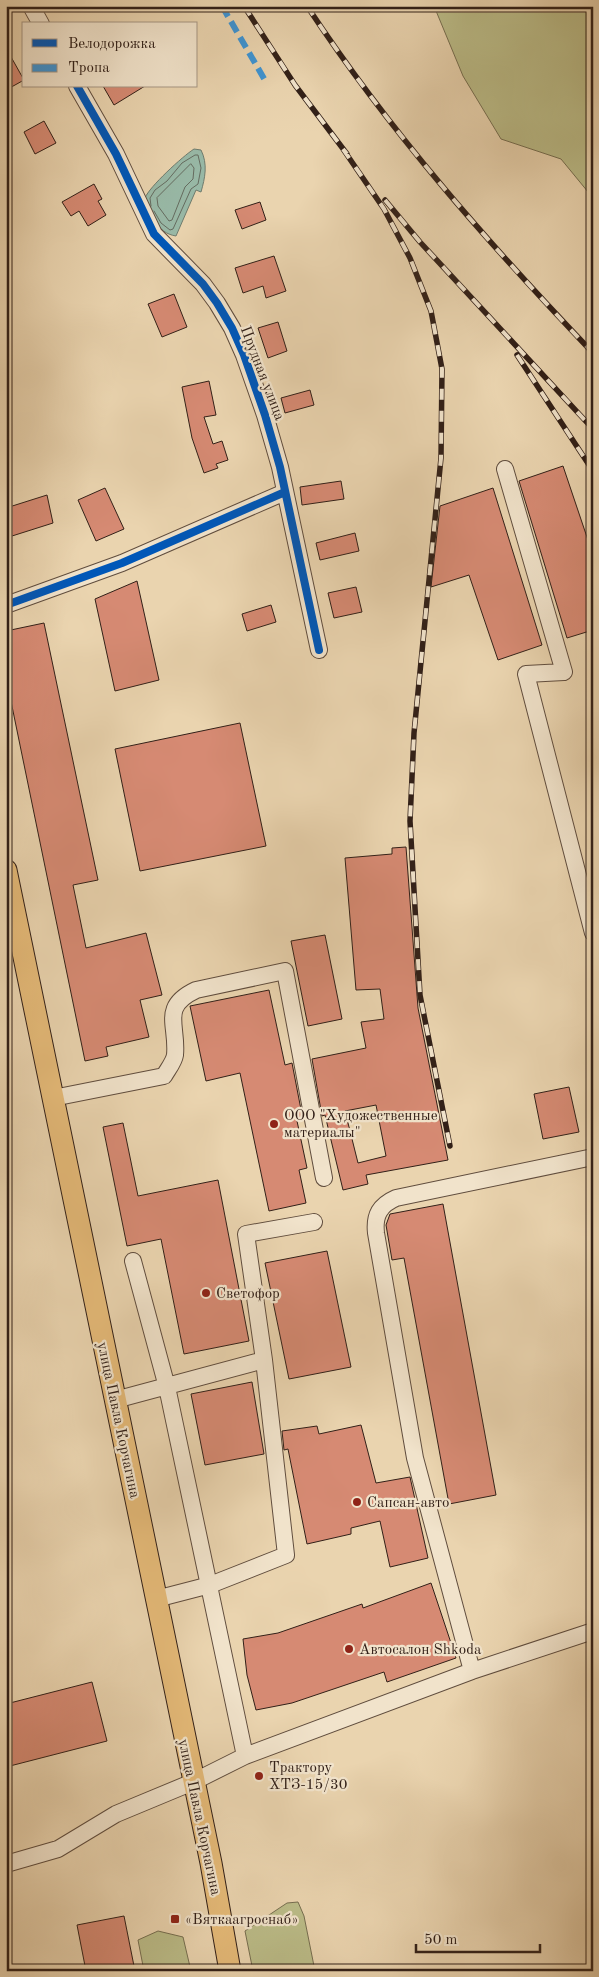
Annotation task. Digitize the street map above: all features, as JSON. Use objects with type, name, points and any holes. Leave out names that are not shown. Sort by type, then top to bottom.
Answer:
[{"type":"main road","name":"улица Павла Корчагина","points":[[6,870],[211,1863],[230,1971]]},
{"type":"street","points":[[31,6],[40,22]]},
{"type":"street","name":"Прудная улица","points":[[78,88],[116,154],[154,234],[203,284],[232,328],[265,415],[286,492],[319,650]]},
{"type":"street","points":[[504,469],[564,672],[526,674],[593,933]]},
{"type":"street","points":[[6,605],[122,563],[286,492]]},
{"type":"street","points":[[53,1098],[164,1076],[175,1055],[172,1025],[173,1011],[183,997],[196,990],[284,971],[324,1178]]},
{"type":"street","points":[[472,1671],[415,1458],[376,1233],[377,1214],[387,1202],[396,1198],[593,1157]]},
{"type":"street","points":[[156,1599],[210,1585],[286,1555],[264,1360],[246,1234],[314,1222]]},
{"type":"street","points":[[133,1261],[167,1387],[245,1756]]},
{"type":"street","points":[[116,1400],[264,1360]]},
{"type":"street","points":[[6,1864],[58,1849],[116,1814],[193,1782],[245,1756],[472,1671],[593,1631]]},
{"type":"green space","points":[[434,6],[593,6],[593,198],[561,159],[501,139],[463,76]]},
{"type":"green space","points":[[298,1902],[304,1916],[315,1971],[253,1971],[245,1931],[287,1903]]},
{"type":"green space","points":[[158,1931],[183,1937],[191,1971],[144,1971],[138,1940]]},
{"type":"water","points":[[194,149],[201,150],[203,155],[205,166],[204,182],[201,192],[196,190],[176,236],[169,234],[159,227],[145,198],[159,180]]},
{"type":"building","points":[[6,48],[22,76],[22,81],[6,90]]},
{"type":"building","points":[[104,88],[142,88],[114,105]]},
{"type":"building","points":[[44,121],[56,143],[35,154],[24,132]]},
{"type":"building","points":[[94,184],[102,199],[98,201],[106,215],[88,226],[79,211],[71,216],[62,202]]},
{"type":"building","points":[[260,202],[266,220],[242,229],[235,210]]},
{"type":"building","points":[[274,256],[286,291],[266,298],[263,286],[243,293],[235,268]]},
{"type":"building","points":[[174,294],[187,327],[162,337],[148,304]]},
{"type":"building","points":[[278,322],[287,351],[268,358],[258,328]]},
{"type":"building","points":[[209,381],[216,415],[204,417],[213,444],[222,441],[228,460],[216,464],[218,468],[204,473],[192,438],[182,387]]},
{"type":"building","points":[[310,390],[314,405],[285,413],[281,398]]},
{"type":"building","points":[[563,466],[593,555],[593,630],[567,638],[519,481]]},
{"type":"building","points":[[341,481],[344,499],[302,505],[300,487]]},
{"type":"building","points":[[105,488],[124,529],[96,541],[78,500]]},
{"type":"building","points":[[493,488],[542,645],[498,660],[469,575],[431,587],[440,506]]},
{"type":"building","points":[[47,495],[53,523],[12,536],[6,519],[6,508]]},
{"type":"building","points":[[355,533],[359,551],[320,560],[316,543]]},
{"type":"building","points":[[137,581],[159,680],[115,691],[95,599]]},
{"type":"building","points":[[356,587],[362,612],[334,618],[328,593]]},
{"type":"building","points":[[271,605],[276,622],[247,631],[242,614]]},
{"type":"building","points":[[44,623],[98,880],[73,885],[86,948],[146,933],[162,995],[140,1000],[149,1037],[106,1047],[108,1056],[85,1061],[6,677],[6,631]]},
{"type":"building","points":[[240,723],[266,846],[140,871],[115,749]]},
{"type":"building","points":[[406,847],[418,1008],[448,1160],[366,1175],[368,1184],[343,1190],[325,1115],[322,1116],[312,1059],[366,1048],[361,1022],[384,1019],[380,989],[356,990],[345,858],[392,854],[392,848]],"holes":[[[376,1105],[386,1156],[358,1163],[345,1111]]]},
{"type":"building","points":[[325,935],[342,1019],[308,1026],[291,941]]},
{"type":"building","name":"ООО \"Художественные материалы\"","points":[[269,990],[285,1065],[292,1063],[303,1120],[297,1121],[307,1168],[299,1170],[306,1203],[269,1211],[240,1073],[206,1081],[190,1006]]},
{"type":"building","points":[[569,1087],[579,1132],[543,1139],[534,1094]]},
{"type":"building","points":[[123,1123],[138,1196],[218,1180],[249,1341],[184,1354],[161,1239],[127,1246],[103,1127]]},
{"type":"building","points":[[443,1204],[496,1495],[449,1504],[404,1258],[392,1260],[386,1225],[390,1214]]},
{"type":"building","points":[[327,1251],[351,1367],[289,1379],[265,1263]]},
{"type":"building","points":[[252,1382],[264,1454],[205,1465],[191,1394]]},
{"type":"building","name":"Сапсан-авто","points":[[361,1425],[376,1483],[410,1477],[428,1558],[390,1567],[380,1521],[351,1528],[351,1534],[307,1544],[288,1449],[284,1450],[282,1431],[317,1426],[319,1434]]},
{"type":"building","name":"Автосалон Shkoda","points":[[431,1583],[456,1658],[387,1682],[384,1672],[292,1703],[256,1710],[247,1675],[243,1639],[278,1633],[362,1604],[363,1608]]},
{"type":"building","points":[[92,1682],[107,1741],[6,1767],[6,1704]]},
{"type":"building","points":[[124,1916],[135,1971],[86,1971],[77,1925]]},
{"type":"railway","points":[[244,6],[295,85],[347,154]]},
{"type":"railway","points":[[307,6],[372,98],[442,186],[516,271],[593,353]]},
{"type":"railway","points":[[343,149],[384,209],[410,258],[431,311],[442,369],[441,458],[414,733],[410,821],[420,995],[450,1146]]},
{"type":"railway","points":[[385,200],[420,242],[593,429]]},
{"type":"railway","points":[[517,355],[593,471]]},
{"type":"marked path","points":[[222,6],[266,82]]},
{"type":"cycle path","points":[[78,88],[116,154],[154,234],[203,284],[232,328],[244,355],[265,415],[280,467],[319,650]]},
{"type":"cycle path","points":[[6,605],[122,563],[285,492]]},
{"type":"place","name":"ООО \"Художественные материалы\"","points":[[274,1124]]},
{"type":"place","name":"Светофор","points":[[206,1293]]},
{"type":"place","name":"Сапсан-авто","points":[[357,1502]]},
{"type":"place","name":"Автосалон Shkoda","points":[[349,1649]]},
{"type":"place","name":"Трактору ХТЗ-15/30","points":[[259,1776]]},
{"type":"place","name":"«Вяткаагроснаб»","points":[[175,1919]]}]
